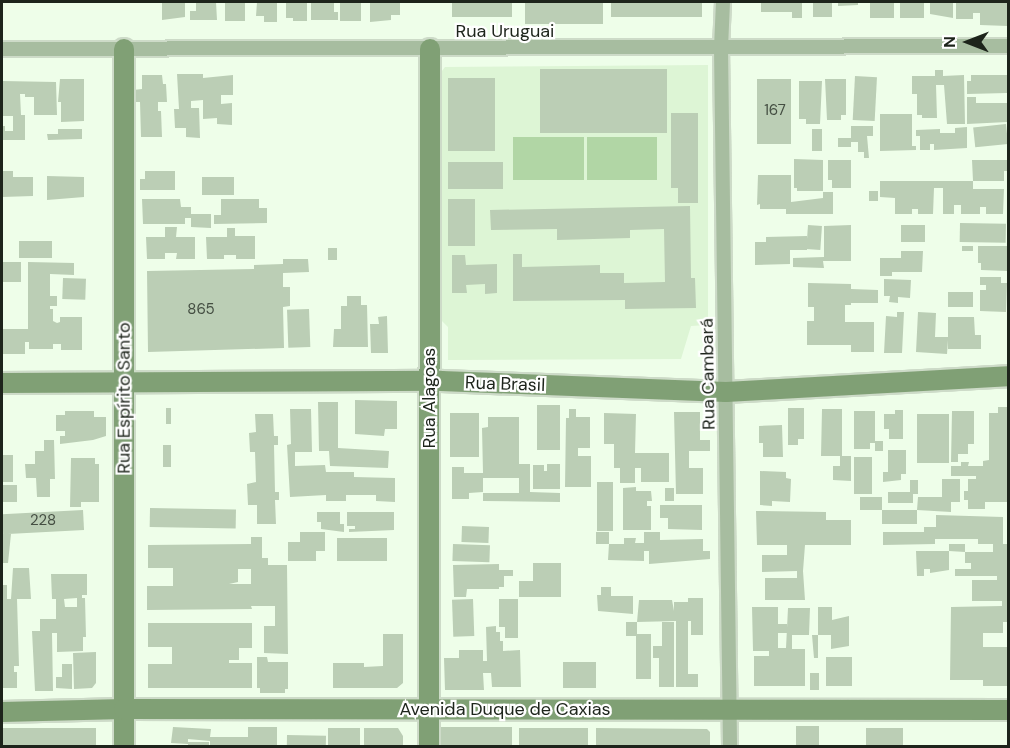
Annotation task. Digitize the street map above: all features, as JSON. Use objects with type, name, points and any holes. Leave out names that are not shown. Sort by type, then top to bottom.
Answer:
[{"type":"street","name":"Rua Cambará","points":[[723,2],[721,48],[730,747]]},
{"type":"street","name":"Rua Uruguai","points":[[2,49],[1008,46]]},
{"type":"street","name":"Rua Espírito Santo","points":[[124,49],[124,747]]},
{"type":"street","name":"Rua Alagoas","points":[[429,747],[430,49]]},
{"type":"street","name":"Rua Brasil","points":[[2,383],[429,381],[726,392],[1008,376]]},
{"type":"street","name":"Avenida Duque de Caxias","points":[[2,712],[124,709],[429,708],[729,711],[1008,710]]},
{"type":"shaded area","points":[[708,65],[708,325],[691,326],[681,359],[448,360],[448,327],[441,320],[438,76],[445,67]]},
{"type":"shaded area","points":[[513,137],[584,137],[584,180],[513,180]]},
{"type":"shaded area","points":[[587,137],[657,137],[657,180],[587,180]]},
{"type":"building","points":[[162,2],[185,2],[185,17],[162,20]]},
{"type":"building","points":[[196,2],[216,2],[217,20],[190,20],[190,11],[196,11]]},
{"type":"building","points":[[225,2],[245,2],[245,21],[225,21]]},
{"type":"building","points":[[257,2],[277,2],[277,22],[264,22],[264,16],[256,16]]},
{"type":"building","points":[[286,2],[307,2],[307,21],[293,21],[293,18],[286,18]]},
{"type":"building","points":[[311,2],[334,2],[334,12],[338,12],[338,20],[311,20]]},
{"type":"building","points":[[340,2],[361,2],[361,21],[340,21]]},
{"type":"building","points":[[370,2],[400,2],[400,15],[391,15],[391,20],[370,22]]},
{"type":"building","points":[[452,2],[512,2],[512,17],[452,17]]},
{"type":"building","points":[[525,2],[603,2],[603,24],[525,24]]},
{"type":"building","points":[[611,2],[702,2],[702,17],[611,17]]},
{"type":"building","points":[[761,2],[802,2],[802,18],[792,18],[792,12],[761,12]]},
{"type":"building","points":[[813,2],[832,2],[832,17],[813,17]]},
{"type":"building","points":[[838,2],[858,2],[858,5],[838,6]]},
{"type":"building","points":[[870,2],[894,2],[894,18],[870,18]]},
{"type":"building","points":[[900,2],[924,2],[924,18],[900,18]]},
{"type":"building","points":[[930,2],[953,2],[953,18],[930,14]]},
{"type":"building","points":[[956,2],[1008,2],[1008,26],[980,25],[980,13],[973,13],[973,19],[956,19]]},
{"type":"building","points":[[540,69],[667,69],[667,133],[540,133]]},
{"type":"building","points":[[935,70],[943,70],[943,76],[964,75],[965,124],[947,124],[944,85],[936,85],[937,118],[922,118],[922,115],[917,115],[917,94],[912,94],[912,76],[935,76]]},
{"type":"building","points":[[177,74],[203,74],[203,78],[233,75],[233,95],[221,95],[221,104],[232,103],[232,125],[217,124],[217,118],[203,119],[203,100],[191,101],[191,108],[199,108],[200,138],[186,137],[186,128],[175,128],[174,109],[179,109]]},
{"type":"building","points":[[142,75],[162,75],[163,84],[166,84],[167,102],[158,102],[158,111],[161,111],[162,137],[141,137],[140,102],[133,102],[133,90],[142,89]]},
{"type":"building","points":[[971,75],[1007,75],[1007,93],[967,94],[967,81],[971,81]]},
{"type":"building","points":[[855,76],[877,77],[875,121],[853,120]]},
{"type":"building","points":[[448,78],[495,78],[495,151],[448,151]]},
{"type":"building","points":[[60,79],[84,79],[84,121],[61,122],[61,102],[58,102]]},
{"type":"building","points":[[757,79],[791,79],[791,144],[757,144]]},
{"type":"building","points":[[825,79],[846,79],[846,115],[841,115],[841,120],[827,120]]},
{"type":"building","points":[[2,81],[56,82],[57,115],[34,115],[34,97],[25,97],[25,94],[20,94],[21,115],[25,115],[25,140],[2,140],[2,126],[5,126],[5,131],[13,131],[13,116],[2,116]]},
{"type":"building","points":[[799,81],[822,81],[820,124],[806,124],[806,119],[799,119]]},
{"type":"building","points":[[967,97],[976,97],[976,103],[1007,103],[1007,122],[967,124]]},
{"type":"building","points":[[671,113],[698,113],[698,203],[678,203],[678,188],[671,188]]},
{"type":"building","points":[[880,114],[912,114],[912,146],[916,146],[916,150],[880,151]]},
{"type":"building","points":[[1006,124],[1008,144],[975,147],[973,127]]},
{"type":"building","points":[[851,126],[873,126],[873,136],[867,136],[869,158],[864,158],[864,152],[858,152],[858,142],[851,142],[851,147],[838,147],[838,138],[851,138]]},
{"type":"building","points":[[967,127],[967,148],[934,150],[934,144],[930,144],[930,150],[920,150],[920,136],[916,136],[916,130],[940,129],[940,133],[955,133],[955,128]]},
{"type":"building","points":[[58,129],[82,129],[82,139],[48,140],[47,134],[58,134]]},
{"type":"building","points":[[812,129],[822,129],[822,151],[812,151]]},
{"type":"building","points":[[794,159],[823,160],[823,191],[797,191],[797,188],[794,188]]},
{"type":"building","points":[[828,160],[851,160],[851,188],[832,188],[832,180],[828,180]]},
{"type":"building","points":[[972,160],[1008,160],[1008,171],[1004,171],[1004,181],[973,181]]},
{"type":"building","points":[[448,162],[503,162],[503,189],[448,189]]},
{"type":"building","points":[[2,171],[13,171],[13,177],[33,177],[33,196],[2,197]]},
{"type":"building","points":[[145,171],[175,171],[175,190],[140,190],[140,179],[145,179]]},
{"type":"building","points":[[758,175],[791,175],[791,202],[823,198],[823,192],[833,192],[833,214],[786,214],[786,209],[760,209],[760,204],[757,205]]},
{"type":"building","points":[[47,176],[84,177],[84,197],[47,200]]},
{"type":"building","points":[[202,177],[234,177],[234,195],[202,195]]},
{"type":"building","points":[[880,181],[973,181],[973,189],[1004,189],[1003,214],[986,214],[986,207],[980,207],[980,214],[961,214],[961,205],[954,205],[954,214],[943,214],[943,188],[934,188],[933,214],[918,214],[918,209],[912,209],[912,214],[895,214],[895,198],[880,197]]},
{"type":"building","points":[[869,191],[878,191],[878,201],[869,201]]},
{"type":"building","points":[[142,199],[180,199],[181,207],[191,207],[191,214],[211,214],[211,228],[191,227],[191,218],[185,218],[185,224],[143,224]]},
{"type":"building","points":[[221,199],[259,199],[259,208],[267,208],[267,223],[214,224],[214,215],[221,215]]},
{"type":"building","points":[[448,199],[475,199],[475,246],[448,246]]},
{"type":"building","points":[[690,206],[691,278],[695,278],[696,308],[625,309],[625,300],[513,301],[513,254],[522,254],[522,267],[600,265],[600,273],[624,273],[624,283],[665,282],[664,229],[630,230],[630,238],[557,240],[557,229],[491,230],[490,210]]},
{"type":"building","points":[[960,223],[1006,224],[1006,243],[960,242]]},
{"type":"building","points":[[808,225],[822,226],[820,250],[806,249]]},
{"type":"building","points":[[851,225],[851,261],[823,261],[824,268],[793,267],[793,258],[824,257],[824,226]]},
{"type":"building","points":[[901,225],[925,225],[925,242],[901,242]]},
{"type":"building","points":[[165,227],[177,227],[176,237],[195,237],[195,259],[176,259],[177,253],[165,253],[165,259],[147,259],[146,237],[165,237]]},
{"type":"building","points":[[227,228],[235,228],[235,236],[255,236],[255,259],[236,259],[236,255],[224,255],[224,259],[207,259],[206,237],[227,237]]},
{"type":"building","points":[[807,236],[807,250],[790,250],[790,264],[755,265],[755,242],[766,242],[766,237]]},
{"type":"building","points":[[19,241],[52,241],[52,258],[19,258]]},
{"type":"building","points":[[962,246],[973,246],[973,251],[962,251]]},
{"type":"building","points":[[978,246],[1008,246],[1008,271],[981,270],[981,263],[978,263]]},
{"type":"building","points":[[328,248],[337,248],[337,260],[328,260]]},
{"type":"building","points":[[901,251],[923,251],[922,272],[892,272],[892,276],[880,276],[880,258],[901,258]]},
{"type":"building","points":[[452,255],[465,255],[466,265],[497,264],[497,293],[485,294],[485,284],[466,285],[467,293],[452,293]]},
{"type":"building","points":[[283,259],[308,259],[309,272],[283,273],[283,287],[290,287],[290,306],[283,307],[284,348],[148,352],[147,271],[254,269],[254,265],[283,264]]},
{"type":"building","points":[[2,262],[21,262],[21,282],[2,282]]},
{"type":"building","points":[[28,262],[74,263],[74,275],[50,274],[50,296],[57,296],[57,306],[50,306],[50,309],[53,309],[53,321],[57,323],[60,322],[60,317],[82,317],[82,350],[61,350],[61,344],[53,344],[53,349],[29,349],[29,342],[25,342],[25,354],[2,354],[2,329],[28,329]]},
{"type":"building","points":[[980,277],[1001,277],[1001,283],[1007,283],[1006,312],[980,311],[980,290],[986,290],[986,285],[980,285]]},
{"type":"building","points":[[63,278],[86,279],[85,300],[62,299]]},
{"type":"building","points":[[884,279],[911,280],[910,298],[898,297],[898,303],[889,302],[890,296],[884,296]]},
{"type":"building","points":[[808,283],[851,284],[851,289],[878,290],[878,303],[845,305],[845,322],[874,322],[874,352],[851,352],[851,345],[807,345],[807,321],[814,321],[814,307],[808,307]]},
{"type":"building","points":[[948,292],[973,292],[973,307],[948,307]]},
{"type":"building","points":[[347,296],[361,296],[361,305],[367,305],[368,347],[333,347],[334,329],[341,329],[341,306],[347,306]]},
{"type":"building","points":[[309,309],[310,347],[288,348],[287,310]]},
{"type":"building","points":[[897,312],[904,312],[902,353],[884,353],[886,316],[897,317]]},
{"type":"building","points":[[918,312],[936,313],[935,337],[948,337],[948,317],[974,317],[975,335],[981,335],[981,349],[948,349],[948,340],[947,354],[916,352]]},
{"type":"building","points":[[387,316],[388,353],[371,353],[370,324],[379,324],[378,317]]},
{"type":"building","points":[[355,400],[397,401],[397,429],[385,429],[384,436],[355,434]]},
{"type":"building","points":[[318,402],[338,402],[338,448],[389,451],[388,468],[330,466],[329,451],[319,451]]},
{"type":"building","points":[[537,405],[560,405],[560,450],[537,450]]},
{"type":"building","points":[[998,407],[1008,407],[1007,502],[985,502],[985,509],[968,509],[968,500],[964,500],[964,491],[968,491],[968,479],[976,479],[976,476],[951,476],[951,466],[961,466],[961,462],[969,462],[968,466],[983,466],[983,461],[989,460],[989,413],[998,413]]},
{"type":"building","points":[[166,408],[171,408],[171,424],[166,424]]},
{"type":"building","points":[[788,408],[804,408],[804,439],[798,439],[798,445],[788,445]]},
{"type":"building","points":[[290,409],[311,409],[312,452],[295,452],[295,466],[325,465],[326,472],[354,472],[354,477],[395,478],[395,502],[376,501],[376,495],[346,495],[346,501],[326,501],[326,495],[290,497],[287,445],[291,444]]},
{"type":"building","points":[[569,409],[576,409],[576,417],[590,417],[590,448],[578,448],[578,456],[591,456],[591,487],[565,487],[566,418],[569,418]]},
{"type":"building","points":[[822,409],[842,409],[842,456],[851,456],[851,481],[833,480],[833,466],[840,466],[840,456],[821,456]]},
{"type":"building","points":[[895,410],[903,410],[903,439],[889,439],[889,429],[884,429],[884,414],[895,414]]},
{"type":"building","points":[[65,411],[94,411],[94,417],[106,417],[106,436],[60,444],[60,436],[65,436],[65,431],[56,431],[56,415],[65,415]]},
{"type":"building","points":[[854,411],[875,411],[875,441],[883,441],[883,451],[875,451],[875,443],[870,443],[870,449],[854,449]]},
{"type":"building","points":[[952,411],[974,411],[974,444],[968,444],[968,454],[958,454],[958,462],[951,462]]},
{"type":"building","points":[[674,412],[700,412],[700,440],[710,440],[710,451],[689,451],[689,468],[703,468],[703,494],[676,494]]},
{"type":"building","points":[[450,413],[479,413],[479,457],[450,457]]},
{"type":"building","points":[[604,413],[636,414],[635,453],[669,453],[669,482],[641,482],[641,468],[635,468],[635,483],[620,483],[620,468],[614,468],[614,444],[604,444]]},
{"type":"building","points":[[255,414],[273,414],[274,436],[278,436],[278,445],[274,445],[275,492],[279,492],[279,500],[275,500],[276,524],[257,524],[257,505],[248,505],[247,484],[256,482],[255,452],[250,452],[249,433],[256,432]]},
{"type":"building","points":[[917,414],[949,414],[949,463],[917,463]]},
{"type":"building","points":[[488,417],[519,417],[519,464],[530,464],[530,492],[560,493],[560,502],[483,501],[483,493],[519,493],[519,478],[483,478],[483,492],[469,493],[469,499],[452,499],[452,467],[464,467],[464,473],[483,473],[482,428],[488,427]]},
{"type":"building","points":[[782,425],[783,457],[763,457],[763,443],[759,443],[759,426]]},
{"type":"building","points":[[44,440],[54,440],[55,479],[50,479],[50,497],[37,497],[36,478],[26,478],[25,464],[35,464],[35,451],[44,451]]},
{"type":"building","points":[[163,445],[171,445],[171,467],[163,467]]},
{"type":"building","points":[[888,450],[906,450],[906,474],[901,474],[901,480],[883,482],[883,472],[888,472]]},
{"type":"building","points":[[2,455],[13,455],[13,482],[2,482]]},
{"type":"building","points":[[854,457],[872,457],[872,494],[854,494]]},
{"type":"building","points":[[71,458],[95,458],[95,464],[99,464],[99,502],[81,502],[81,507],[70,507]]},
{"type":"building","points":[[547,464],[560,464],[560,489],[533,489],[533,465],[544,465],[544,471],[547,471]]},
{"type":"building","points":[[760,471],[786,472],[786,478],[791,479],[790,502],[772,501],[772,506],[760,505]]},
{"type":"building","points":[[942,479],[960,479],[960,502],[951,502],[951,512],[917,510],[918,497],[942,497]]},
{"type":"building","points":[[910,480],[918,480],[918,494],[913,494],[913,503],[888,503],[888,492],[910,492]]},
{"type":"building","points":[[597,482],[613,482],[613,531],[597,531]]},
{"type":"building","points":[[2,485],[17,485],[17,502],[2,502]]},
{"type":"building","points":[[636,487],[636,491],[651,491],[652,501],[647,501],[647,506],[651,506],[651,530],[623,530],[623,488]]},
{"type":"building","points":[[665,488],[674,488],[674,501],[665,501]]},
{"type":"building","points":[[860,497],[882,497],[882,510],[860,510]]},
{"type":"building","points":[[660,505],[702,505],[702,530],[668,529],[668,518],[660,518]]},
{"type":"building","points":[[150,508],[236,510],[236,528],[150,527]]},
{"type":"building","points":[[83,510],[84,530],[3,534],[2,514]]},
{"type":"building","points":[[882,510],[917,510],[917,524],[882,524]]},
{"type":"building","points":[[756,511],[826,512],[826,520],[851,520],[851,545],[805,545],[803,571],[805,600],[765,600],[765,578],[797,578],[797,571],[762,572],[762,555],[787,555],[787,545],[757,545]]},
{"type":"building","points":[[317,512],[340,512],[340,524],[344,524],[344,532],[321,529],[321,522],[317,522]]},
{"type":"building","points":[[347,512],[394,512],[394,530],[349,532],[349,529],[355,529],[355,526],[347,526]]},
{"type":"building","points":[[936,515],[1003,517],[1003,544],[1008,544],[1008,622],[1003,622],[1003,633],[983,633],[983,647],[1008,647],[1008,686],[983,686],[983,680],[950,680],[951,607],[1002,606],[1002,601],[972,601],[972,580],[997,580],[997,576],[955,576],[955,569],[971,569],[971,563],[965,563],[965,552],[993,552],[993,544],[978,544],[978,539],[935,539],[935,544],[883,545],[883,532],[924,532],[924,527],[936,527]]},
{"type":"building","points":[[462,526],[489,527],[488,543],[461,542]]},
{"type":"building","points":[[300,532],[325,532],[325,551],[316,551],[316,561],[288,561],[288,542],[300,542]]},
{"type":"building","points":[[596,532],[609,532],[609,544],[596,544]]},
{"type":"building","points":[[644,532],[660,532],[660,540],[703,539],[703,551],[710,551],[710,559],[649,564],[649,551],[644,551],[644,561],[608,560],[609,544],[624,544],[624,538],[636,538],[635,543],[644,543]]},
{"type":"building","points":[[2,534],[11,534],[8,563],[2,563]]},
{"type":"building","points":[[251,537],[262,537],[262,558],[268,558],[268,565],[287,565],[288,654],[264,653],[264,626],[275,626],[275,606],[251,606],[252,609],[147,610],[147,586],[173,586],[173,568],[148,568],[148,545],[251,544]],"holes":[[[238,569],[251,569],[251,584],[229,584],[238,582]]]},
{"type":"building","points":[[337,538],[387,538],[387,561],[337,561]]},
{"type":"building","points":[[453,544],[490,545],[489,562],[452,561]]},
{"type":"building","points":[[949,544],[965,544],[965,552],[949,551]]},
{"type":"building","points":[[916,551],[949,551],[949,570],[930,573],[930,569],[924,569],[924,576],[917,576]]},
{"type":"building","points":[[533,563],[561,563],[561,597],[519,597],[519,581],[533,581]]},
{"type":"building","points":[[499,564],[499,570],[513,570],[513,576],[504,576],[504,587],[467,589],[466,597],[454,597],[453,565]]},
{"type":"building","points":[[13,568],[29,568],[31,599],[17,599],[19,666],[14,666],[14,672],[17,672],[17,688],[2,688],[2,585],[7,585],[7,599],[11,599]]},
{"type":"building","points":[[51,574],[87,574],[87,595],[82,595],[82,598],[85,598],[86,637],[83,637],[83,651],[57,652],[57,633],[52,633],[53,691],[35,691],[32,631],[40,631],[40,619],[56,619],[56,599],[52,599]],"holes":[[[77,598],[77,607],[65,607],[64,599]]]},
{"type":"building","points":[[601,587],[611,587],[611,596],[633,596],[633,614],[598,611],[597,595],[601,595]]},
{"type":"building","points":[[688,598],[703,598],[703,635],[691,635],[691,621],[688,621],[688,674],[698,674],[698,687],[676,687],[676,621],[637,622],[639,600],[672,600],[674,611],[674,602],[688,602]]},
{"type":"building","points":[[473,599],[474,636],[453,637],[452,600]]},
{"type":"building","points":[[499,599],[518,599],[518,638],[505,638],[505,627],[499,627]]},
{"type":"building","points":[[752,607],[778,607],[778,624],[787,624],[787,628],[788,608],[810,608],[809,635],[792,635],[792,649],[805,649],[805,686],[754,686],[754,656],[769,656],[769,651],[753,651]],"holes":[[[778,633],[787,633],[786,648],[778,648]]]},
{"type":"building","points":[[818,607],[832,607],[832,620],[849,616],[849,646],[831,649],[831,635],[818,635]]},
{"type":"building","points":[[626,622],[637,622],[637,634],[651,634],[651,679],[636,679],[636,636],[626,636]]},
{"type":"building","points":[[662,622],[674,622],[674,687],[659,687],[659,658],[653,658],[653,646],[662,646]]},
{"type":"building","points":[[148,623],[252,623],[252,648],[239,648],[239,660],[229,660],[229,663],[252,663],[252,688],[148,688],[148,664],[172,664],[172,647],[148,647]]},
{"type":"building","points":[[496,626],[496,632],[500,632],[500,641],[503,641],[503,651],[520,650],[521,687],[492,687],[491,673],[483,673],[484,690],[445,690],[444,658],[459,658],[459,650],[483,650],[483,661],[487,661],[486,627]]},
{"type":"building","points":[[383,634],[403,634],[403,683],[397,688],[333,688],[333,663],[364,663],[364,667],[383,666]]},
{"type":"building","points":[[812,635],[818,635],[818,658],[814,658]]},
{"type":"building","points":[[96,652],[96,683],[92,688],[74,689],[73,653]]},
{"type":"building","points":[[257,657],[267,657],[268,662],[288,662],[288,689],[285,689],[285,693],[260,693],[260,688],[257,688]]},
{"type":"building","points":[[826,657],[852,657],[852,686],[826,686]]},
{"type":"building","points":[[563,662],[596,662],[596,688],[563,688]]},
{"type":"building","points":[[62,664],[72,664],[72,689],[56,688],[56,677],[62,677]]},
{"type":"building","points":[[810,673],[819,673],[819,690],[810,690]]},
{"type":"building","points":[[796,726],[819,726],[819,746],[796,746]]},
{"type":"building","points":[[173,727],[211,729],[210,737],[248,737],[248,727],[277,727],[277,746],[210,746],[210,741],[188,739],[188,742],[209,742],[209,746],[171,743]]},
{"type":"building","points":[[441,727],[512,727],[512,746],[441,746]]},
{"type":"building","points":[[2,728],[96,728],[96,746],[2,746]]},
{"type":"building","points":[[328,728],[360,728],[360,746],[328,746]]},
{"type":"building","points":[[364,728],[398,728],[403,736],[403,746],[364,746]]},
{"type":"building","points":[[519,728],[588,728],[588,746],[519,746]]},
{"type":"building","points":[[596,728],[707,729],[710,732],[710,746],[596,746]]},
{"type":"building","points":[[866,728],[903,728],[903,746],[866,746]]},
{"type":"building","points":[[287,735],[326,736],[326,746],[287,746]]}]
